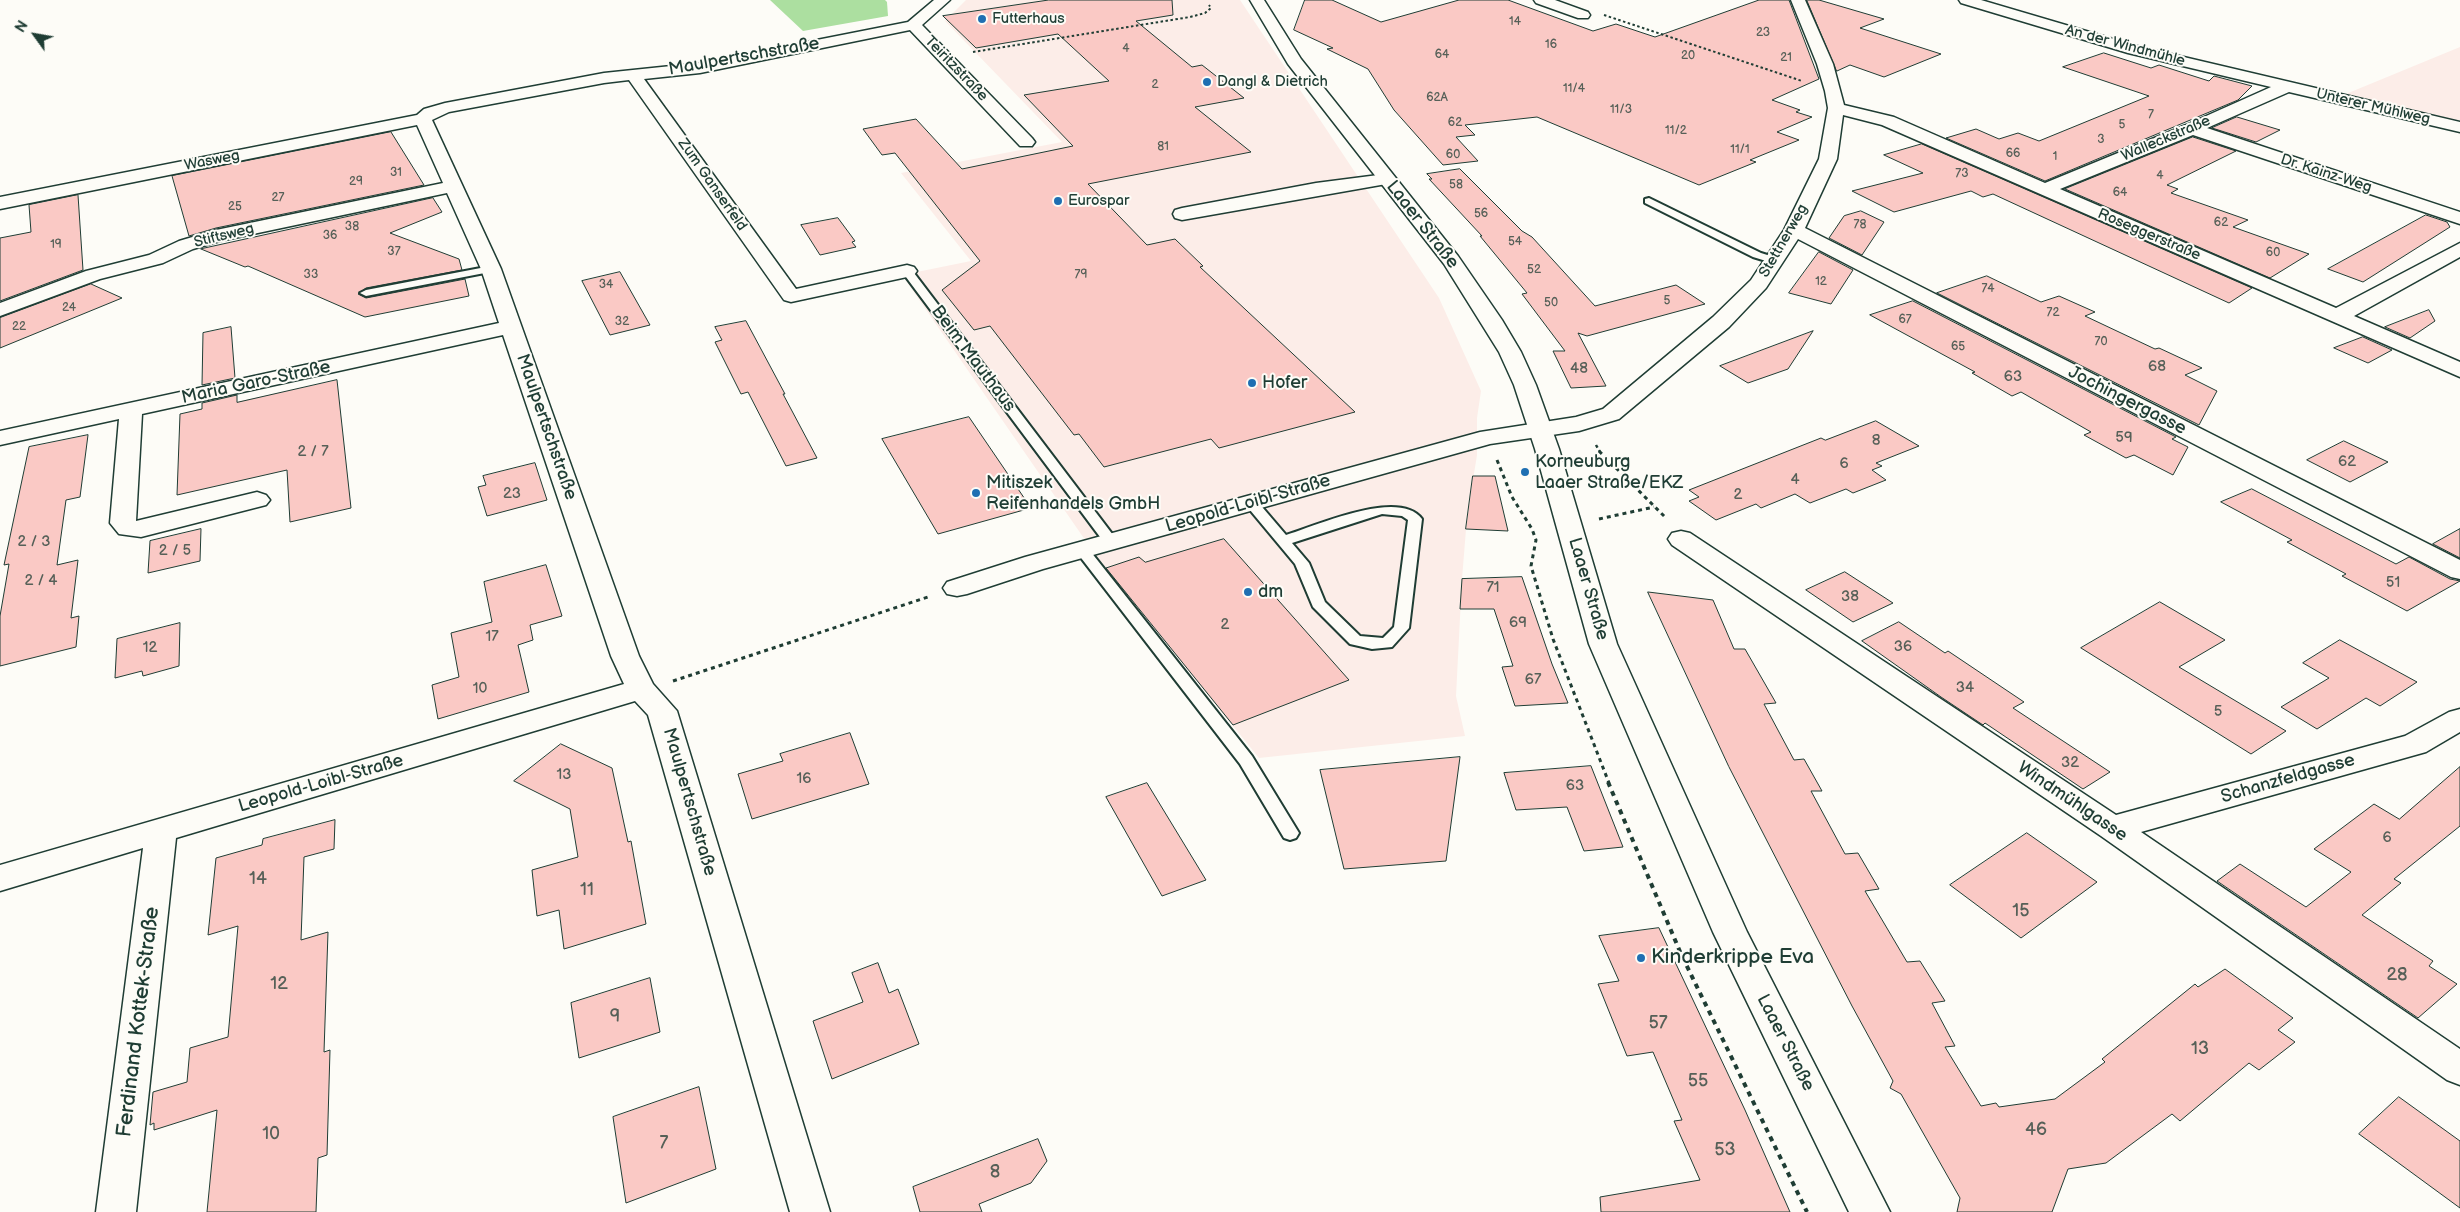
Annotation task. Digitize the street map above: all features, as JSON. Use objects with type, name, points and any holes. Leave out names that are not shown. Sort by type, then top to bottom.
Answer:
[{"type":"street","name":"Teiritzstraße","points":[[943,0],[913,25],[1026,142]]},
{"type":"street","name":"Laaer Straße","points":[[1257,0],[1278,38],[1294,61],[1451,260],[1482,306],[1513,360],[1541,430],[1603,644],[1730,932],[1870,1212]]},
{"type":"street","points":[[1541,0],[1584,15]]},
{"type":"street","name":"Stettnerweg","points":[[1541,430],[1579,424],[1611,414],[1721,322],[1759,284],[1776,261],[1794,230],[1828,158],[1834,100],[1825,64],[1798,0]]},
{"type":"street","name":"An der Windmühle","points":[[1966,0],[2133,50],[2286,87]]},
{"type":"street","name":"Maulpertschstraße","points":[[810,1212],[662,710],[641,689],[625,656],[491,268],[455,186],[423,120],[430,113],[445,108],[633,74],[700,68],[913,25]]},
{"type":"street","name":"Zum Ganserfeld","points":[[633,74],[791,296]]},
{"type":"street","name":"Unterer Mühlweg","points":[[2286,87],[2460,127]]},
{"type":"street","name":"Walleckstraße","points":[[2045,190],[2192,129],[2286,87]]},
{"type":"street","name":"Roseggerstraße","points":[[1834,100],[1888,121],[2460,370]]},
{"type":"street","name":"Wasweg","points":[[0,203],[423,120]]},
{"type":"street","name":"Dr. Kainz-Weg","points":[[2192,129],[2460,218]]},
{"type":"street","points":[[1182,214],[1316,189],[1386,179]]},
{"type":"street","name":"Stiftsweg","points":[[0,310],[93,275],[156,259],[186,245],[216,236],[455,186]]},
{"type":"street","name":"Jochingergasse","points":[[1794,230],[2460,571]]},
{"type":"street","points":[[2336,316],[2358,306],[2460,249]]},
{"type":"street","name":"Beim Mauthaus","points":[[791,296],[907,271]]},
{"type":"street","name":"Maria Garo-Straße","points":[[0,438],[512,327]]},
{"type":"street","points":[[131,410],[122,523],[128,529],[141,529],[257,500]]},
{"type":"street","name":"Leopold-Loibl-Straße","points":[[957,588],[1110,542],[1488,437],[1541,430]]},
{"type":"street","name":"Windmühlgasse","points":[[1682,539],[2112,828],[2460,1069]]},
{"type":"street","name":"Leopold-Loibl-Straße","points":[[0,878],[641,689]]},
{"type":"street","name":"Schanzfeldgasse","points":[[2112,828],[2415,744],[2460,719]]},
{"type":"street","name":"Ferdinand Kottek-Straße","points":[[116,1212],[161,831]]},
{"type":"lane","points":[[1649,201],[1757,255],[1776,261]]},
{"type":"lane","points":[[366,293],[491,268]]},
{"type":"lane","name":"Beim Mauthaus","points":[[907,271],[1110,542]]},
{"type":"lane","points":[[1252,504],[1283,541],[1302,563],[1318,604],[1355,640],[1372,644],[1387,643],[1401,628],[1415,519],[1406,512],[1381,510],[1283,541]]},
{"type":"lane","points":[[1082,550],[1246,760],[1290,833]]},
{"type":"path","points":[[943,56],[1190,17],[1205,14],[1211,8],[1210,5]]},
{"type":"path","points":[[1584,15],[1603,15],[1834,100]]},
{"type":"path","points":[[1579,424],[1595,442],[1601,454],[1670,522],[1682,539]]},
{"type":"path","points":[[1488,437],[1512,497],[1532,529],[1536,540],[1530,566],[1553,639],[1605,774],[1681,954],[1807,1212]]},
{"type":"path","points":[[1569,522],[1606,518],[1655,507]]},
{"type":"path","points":[[641,689],[670,682],[957,588]]},
{"type":"shaded area","points":[[966,0],[1240,0],[1439,298],[1481,391],[1477,418],[1477,455],[1467,517],[1456,696],[1465,736],[1259,758],[1101,563],[902,275],[971,261],[901,173],[1062,142],[945,21]]},
{"type":"shaded area","points":[[2460,47],[2460,124],[2341,96]]},
{"type":"green space","points":[[770,0],[885,0],[887,2],[888,16],[803,31]]},
{"type":"building","points":[[1049,0],[1172,0],[1173,15],[1136,21],[1192,67],[1202,65],[1244,98],[1195,107],[1251,152],[1088,184],[1147,245],[1175,239],[1203,266],[1200,267],[1355,412],[1219,448],[1211,439],[1104,467],[1079,434],[1074,435],[990,326],[974,330],[942,290],[980,261],[895,153],[882,155],[863,129],[916,119],[962,169],[1073,146],[1024,95],[1109,81],[1058,34],[976,48],[943,16]]},
{"type":"building","points":[[1305,0],[1332,0],[1381,22],[1459,0],[1508,0],[1593,31],[1616,24],[1655,37],[1759,0],[1789,0],[1819,79],[1772,100],[1800,110],[1796,112],[1812,117],[1777,132],[1799,140],[1750,160],[1756,162],[1699,185],[1537,117],[1465,125],[1475,135],[1456,137],[1478,161],[1443,165],[1394,110],[1368,69],[1327,49],[1333,48],[1294,30]]},
{"type":"building","points":[[1807,0],[1819,0],[1884,19],[1860,28],[1941,54],[1884,77],[1850,65],[1837,71]]},
{"type":"building","points":[[2104,53],[2151,68],[2159,65],[2209,81],[2214,76],[2252,86],[2238,100],[2045,181],[1946,138],[1976,129],[1999,139],[2018,133],[2039,141],[2149,96],[2063,67]]},
{"type":"building","points":[[2237,117],[2280,130],[2256,142],[2212,128]]},
{"type":"building","points":[[391,132],[424,185],[216,228],[189,236],[172,176]]},
{"type":"building","points":[[2193,137],[2236,151],[2167,185],[2178,189],[2171,193],[2248,220],[2233,227],[2309,254],[2270,278],[2065,189]]},
{"type":"building","points":[[1922,144],[2252,288],[2229,303],[1993,194],[1983,197],[1971,191],[1894,212],[1852,191],[1923,173],[1884,155]]},
{"type":"building","points":[[1460,169],[1522,231],[1532,237],[1595,306],[1676,285],[1705,304],[1587,336],[1578,333],[1606,386],[1571,388],[1553,351],[1565,351],[1522,294],[1527,293],[1480,236],[1482,236],[1429,179],[1432,179],[1427,174]]},
{"type":"building","points":[[78,195],[83,270],[0,301],[0,238],[31,232],[29,205]]},
{"type":"building","points":[[433,198],[442,212],[390,233],[459,259],[462,270],[366,288],[358,294],[366,298],[465,279],[469,296],[365,317],[248,266],[245,267],[201,249]]},
{"type":"building","points":[[1861,211],[1884,222],[1862,255],[1829,238],[1844,216]]},
{"type":"building","points":[[2426,215],[2447,222],[2450,227],[2363,282],[2328,269]]},
{"type":"building","points":[[838,218],[855,241],[852,242],[856,247],[820,255],[801,225]]},
{"type":"building","points":[[1819,252],[1853,270],[1831,304],[1789,293]]},
{"type":"building","points":[[620,272],[650,325],[610,335],[582,281]]},
{"type":"building","points":[[1987,276],[2041,302],[2059,296],[2095,312],[2085,316],[2155,349],[2159,348],[2202,368],[2185,375],[2217,391],[2199,425],[1937,293]]},
{"type":"building","points":[[91,284],[122,298],[0,348],[0,318]]},
{"type":"building","points":[[1913,301],[2176,437],[2172,439],[2188,447],[2173,475],[2134,455],[2126,458],[2084,435],[2091,432],[2021,392],[2012,396],[1972,373],[1975,372],[1870,315]]},
{"type":"building","points":[[2429,310],[2435,321],[2410,338],[2385,327]]},
{"type":"building","points":[[746,321],[817,458],[786,466],[748,392],[741,394],[715,342],[722,340],[715,327]]},
{"type":"building","points":[[231,327],[235,378],[202,385],[203,333]]},
{"type":"building","points":[[1813,331],[1788,369],[1748,383],[1720,366]]},
{"type":"building","points":[[2363,337],[2392,350],[2368,363],[2334,348]]},
{"type":"building","points":[[337,380],[351,508],[290,522],[287,470],[177,495],[180,414],[202,409],[202,403],[237,395],[237,402]]},
{"type":"building","points":[[969,417],[1031,508],[938,534],[882,439]]},
{"type":"building","points":[[1876,421],[1919,446],[1876,463],[1882,466],[1872,470],[1886,480],[1853,493],[1846,489],[1810,503],[1795,494],[1761,508],[1756,504],[1716,520],[1689,501],[1699,497],[1689,490],[1821,438],[1825,440]]},
{"type":"building","points":[[88,435],[80,497],[66,500],[57,565],[78,560],[71,618],[79,616],[76,647],[0,666],[0,616],[9,564],[4,565],[29,447]]},
{"type":"building","points":[[2344,441],[2388,462],[2350,482],[2307,460]]},
{"type":"building","points":[[535,463],[547,500],[487,516],[478,487],[486,485],[483,476]]},
{"type":"building","points":[[1473,476],[1495,476],[1508,531],[1466,529]]},
{"type":"building","points":[[2252,489],[2396,564],[2409,557],[2450,579],[2460,581],[2407,611],[2342,576],[2346,574],[2287,542],[2292,540],[2221,502]]},
{"type":"building","points":[[201,529],[200,561],[148,573],[150,541]]},
{"type":"building","points":[[2460,529],[2460,558],[2433,544]]},
{"type":"building","points":[[1224,539],[1349,680],[1233,725],[1106,568],[1139,557],[1145,562]]},
{"type":"building","points":[[546,565],[562,616],[530,625],[533,640],[518,645],[529,692],[438,719],[432,685],[459,677],[451,633],[492,622],[484,582]]},
{"type":"building","points":[[1845,572],[1893,603],[1853,622],[1806,590]]},
{"type":"building","points":[[1522,577],[1552,664],[1568,703],[1515,706],[1502,667],[1513,666],[1494,609],[1460,609],[1462,579]]},
{"type":"building","points":[[1648,592],[1713,600],[1734,649],[1745,649],[1776,703],[1764,704],[1794,760],[1804,759],[1822,791],[1811,791],[1845,854],[1858,853],[1879,889],[1865,891],[1907,962],[1920,961],[1945,1001],[1932,1003],[1955,1046],[1945,1047],[1981,1106],[1996,1103],[1999,1107],[2055,1099],[2105,1062],[2102,1059],[2195,984],[2198,987],[2225,969],[2293,1018],[2278,1030],[2295,1042],[2259,1070],[2249,1063],[2180,1121],[2172,1114],[2106,1163],[2068,1169],[2052,1212],[1957,1212],[1960,1198],[1901,1094],[1890,1088],[1893,1081],[1852,1006],[1729,767]]},
{"type":"building","points":[[2160,602],[2225,640],[2179,667],[2286,731],[2251,754],[2081,648]]},
{"type":"building","points":[[1899,622],[1945,653],[1948,651],[2024,702],[2013,708],[2110,772],[2083,789],[1985,723],[1983,725],[1941,697],[1862,641]]},
{"type":"building","points":[[180,623],[179,666],[143,676],[142,671],[115,678],[117,639]]},
{"type":"building","points":[[2340,640],[2417,682],[2380,706],[2366,698],[2317,729],[2281,707],[2329,678],[2303,663]]},
{"type":"building","points":[[850,733],[869,784],[752,819],[738,774],[783,761],[780,754]]},
{"type":"building","points":[[561,744],[612,768],[628,842],[631,841],[646,924],[564,949],[559,910],[537,916],[532,870],[578,857],[570,809],[514,781]]},
{"type":"building","points":[[1460,757],[1446,861],[1344,869],[1320,770]]},
{"type":"building","points":[[1591,766],[1623,847],[1584,851],[1567,807],[1516,810],[1504,773]]},
{"type":"building","points":[[2460,767],[2460,826],[2394,879],[2401,883],[2362,915],[2433,961],[2429,966],[2457,984],[2418,1018],[2217,881],[2240,864],[2306,907],[2351,872],[2314,849],[2374,804],[2399,819]]},
{"type":"building","points":[[1147,783],[1206,880],[1162,896],[1106,797]]},
{"type":"building","points":[[335,820],[334,849],[304,857],[301,940],[328,932],[324,1052],[330,1050],[327,1155],[318,1158],[316,1212],[207,1212],[217,1110],[154,1130],[154,1123],[150,1125],[153,1092],[187,1082],[190,1048],[228,1037],[238,926],[208,935],[216,858],[262,845],[263,839]]},
{"type":"building","points":[[2027,833],[2097,882],[2021,938],[1950,885]]},
{"type":"building","points":[[1659,928],[1745,1110],[1790,1212],[1601,1212],[1600,1197],[1700,1180],[1674,1121],[1682,1120],[1653,1052],[1627,1056],[1598,984],[1619,981],[1599,936]]},
{"type":"building","points":[[878,963],[889,993],[898,989],[919,1044],[832,1079],[813,1021],[863,1002],[852,973]]},
{"type":"building","points":[[650,978],[660,1032],[579,1058],[571,1003]]},
{"type":"building","points":[[699,1087],[716,1169],[626,1203],[613,1117]]},
{"type":"building","points":[[2399,1097],[2460,1141],[2460,1208],[2359,1134]]},
{"type":"building","points":[[1038,1139],[1047,1161],[1031,1183],[979,1204],[982,1212],[920,1212],[913,1187]]},
{"type":"place","name":"Futterhaus","points":[[982,19]]},
{"type":"place","name":"Dangl & Dietrich","points":[[1207,82]]},
{"type":"place","name":"Eurospar","points":[[1058,201]]},
{"type":"place","name":"Hofer","points":[[1252,383]]},
{"type":"place","name":"Korneuburg Laaer Straße/EKZ","points":[[1525,472]]},
{"type":"place","name":"Mitiszek Reifenhandels GmbH","points":[[976,493]]},
{"type":"place","name":"dm","points":[[1248,592]]},
{"type":"place","name":"Kinderkrippe Eva","points":[[1641,958]]}]
